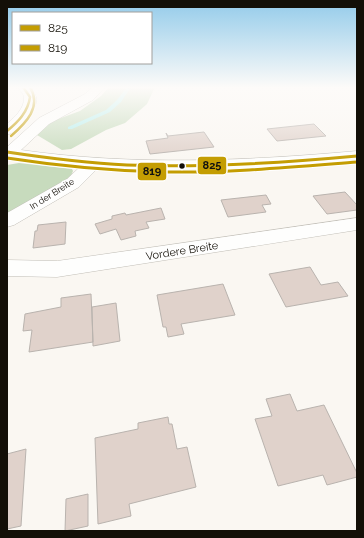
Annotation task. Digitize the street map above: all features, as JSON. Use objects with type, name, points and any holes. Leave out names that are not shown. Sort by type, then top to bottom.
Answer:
[{"type":"street","points":[[7,131],[25,112]]},
{"type":"street","points":[[8,152],[44,122],[62,112]]},
{"type":"street","points":[[8,152],[94,163],[138,166],[196,167],[357,156]]},
{"type":"street","name":"In der Breite","points":[[7,221],[73,183],[94,163]]},
{"type":"street","name":"Vordere Breite","points":[[7,268],[57,269],[357,224]]},
{"type":"green space","points":[[77,112],[138,112],[125,123],[106,130],[71,149],[62,150],[37,135],[50,122]]},
{"type":"green space","points":[[19,163],[72,169],[73,171],[70,178],[7,214],[7,165]]},
{"type":"building","points":[[314,124],[326,136],[277,141],[267,129]]},
{"type":"building","points":[[204,132],[214,147],[150,154],[146,141],[168,138],[166,133],[168,136]]},
{"type":"building","points":[[345,192],[357,205],[357,210],[327,214],[313,196]]},
{"type":"building","points":[[266,195],[271,204],[262,205],[266,212],[228,217],[221,200]]},
{"type":"building","points":[[161,208],[165,219],[146,222],[149,228],[135,231],[136,236],[121,240],[116,229],[100,234],[95,224],[112,219],[112,216],[125,213],[126,215]]},
{"type":"building","points":[[66,222],[65,244],[33,248],[35,231],[37,231],[38,225]]},
{"type":"building","points":[[310,267],[321,285],[338,282],[348,296],[286,307],[269,274]]},
{"type":"building","points":[[223,284],[235,315],[181,324],[184,334],[168,337],[166,327],[163,327],[157,295]]},
{"type":"building","points":[[91,294],[93,342],[29,352],[32,330],[23,331],[25,314],[61,307],[61,298]]},
{"type":"building","points":[[116,303],[120,341],[93,346],[92,307]]},
{"type":"building","points":[[290,394],[297,411],[324,405],[357,473],[357,477],[327,485],[323,475],[278,486],[255,419],[272,416],[266,399]]},
{"type":"building","points":[[168,417],[169,424],[172,424],[177,449],[187,447],[196,487],[129,504],[131,516],[98,524],[95,438],[138,429],[138,423]]},
{"type":"building","points":[[26,449],[21,526],[7,529],[7,454]]},
{"type":"building","points":[[88,494],[88,526],[65,531],[66,499]]},
{"type":"waterway","points":[[70,128],[106,112]]},
{"type":"transit line","name":"825","points":[[7,131],[25,112]]},
{"type":"transit line","name":"819","points":[[11,136],[22,126],[32,112]]},
{"type":"transit line","name":"825","points":[[7,152],[83,162],[160,166],[259,164],[357,156]]},
{"type":"transit line","name":"819","points":[[7,158],[88,168],[164,172],[247,170],[357,162]]}]
